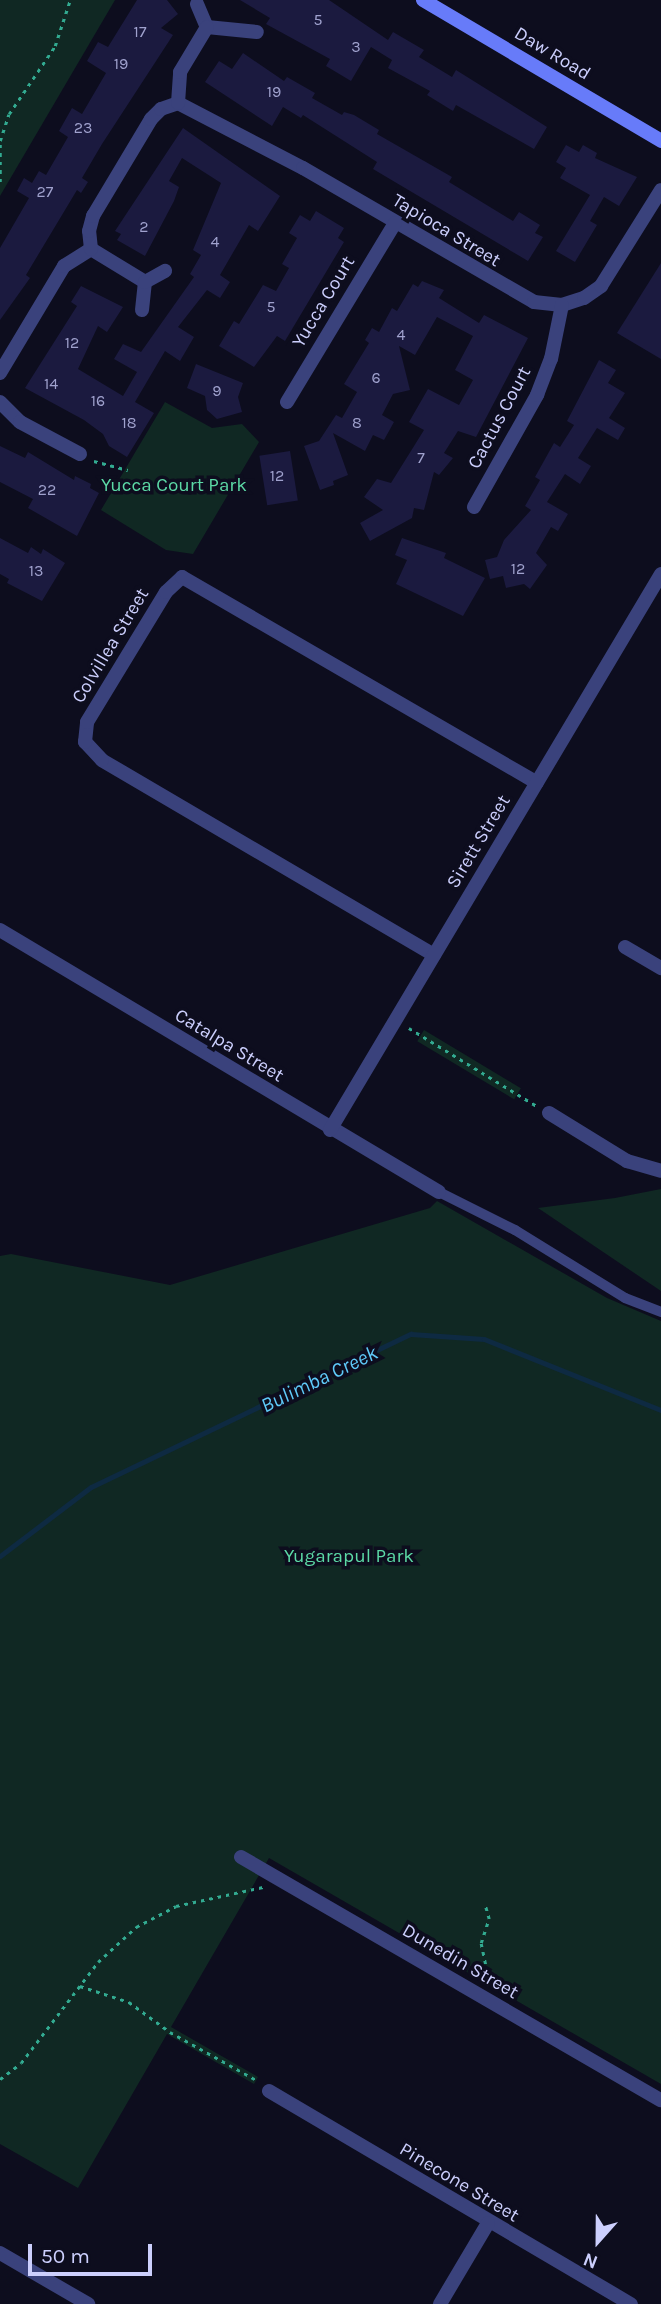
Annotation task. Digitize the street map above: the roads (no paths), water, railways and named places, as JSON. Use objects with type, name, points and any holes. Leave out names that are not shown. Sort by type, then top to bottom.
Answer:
[{"type":"street","name":"Daw Road","points":[[423,0],[661,141]]},
{"type":"street","points":[[197,4],[207,27]]},
{"type":"street","points":[[207,27],[257,32]]},
{"type":"street","points":[[145,282],[92,249],[89,231],[93,216],[151,119],[161,108],[178,103],[180,72],[207,27]]},
{"type":"street","name":"Tapioca Street","points":[[178,103],[198,110],[505,289],[534,302],[562,304]]},
{"type":"street","points":[[562,304],[584,298],[601,286],[661,190]]},
{"type":"street","name":"Yucca Court","points":[[287,402],[395,223]]},
{"type":"street","points":[[0,373],[64,266],[92,249]]},
{"type":"street","points":[[145,282],[165,271]]},
{"type":"street","points":[[142,310],[145,282]]},
{"type":"street","name":"Cactus Court","points":[[474,507],[537,395],[551,359],[562,304]]},
{"type":"street","points":[[0,402],[20,422],[80,454]]},
{"type":"street","name":"Sirett Street","points":[[330,1130],[661,575]]},
{"type":"street","name":"Colvillea Street","points":[[434,955],[102,760],[85,742],[87,722],[166,592],[182,577],[202,585],[537,783]]},
{"type":"street","name":"Catalpa Street","points":[[0,930],[330,1130],[439,1192]]},
{"type":"street","points":[[625,947],[661,968]]},
{"type":"street","points":[[549,1113],[627,1161],[661,1171]]},
{"type":"street","name":"Dunedin Street","points":[[241,1857],[661,2100]]},
{"type":"street","name":"Pinecone Street","points":[[269,2091],[631,2304]]},
{"type":"street","points":[[440,2304],[488,2222]]},
{"type":"street","points":[[0,2253],[88,2304]]},
{"type":"lane","points":[[439,1192],[515,1230],[625,1298],[661,1312]]},
{"type":"waterway","name":"Bulimba Creek","points":[[0,1556],[91,1487],[411,1334],[484,1339],[661,1410]]},
{"type":"park label","name":"Yucca Court Park","points":[[174,486]]},
{"type":"park label","name":"Yugarapul Park","points":[[349,1557]]}]
